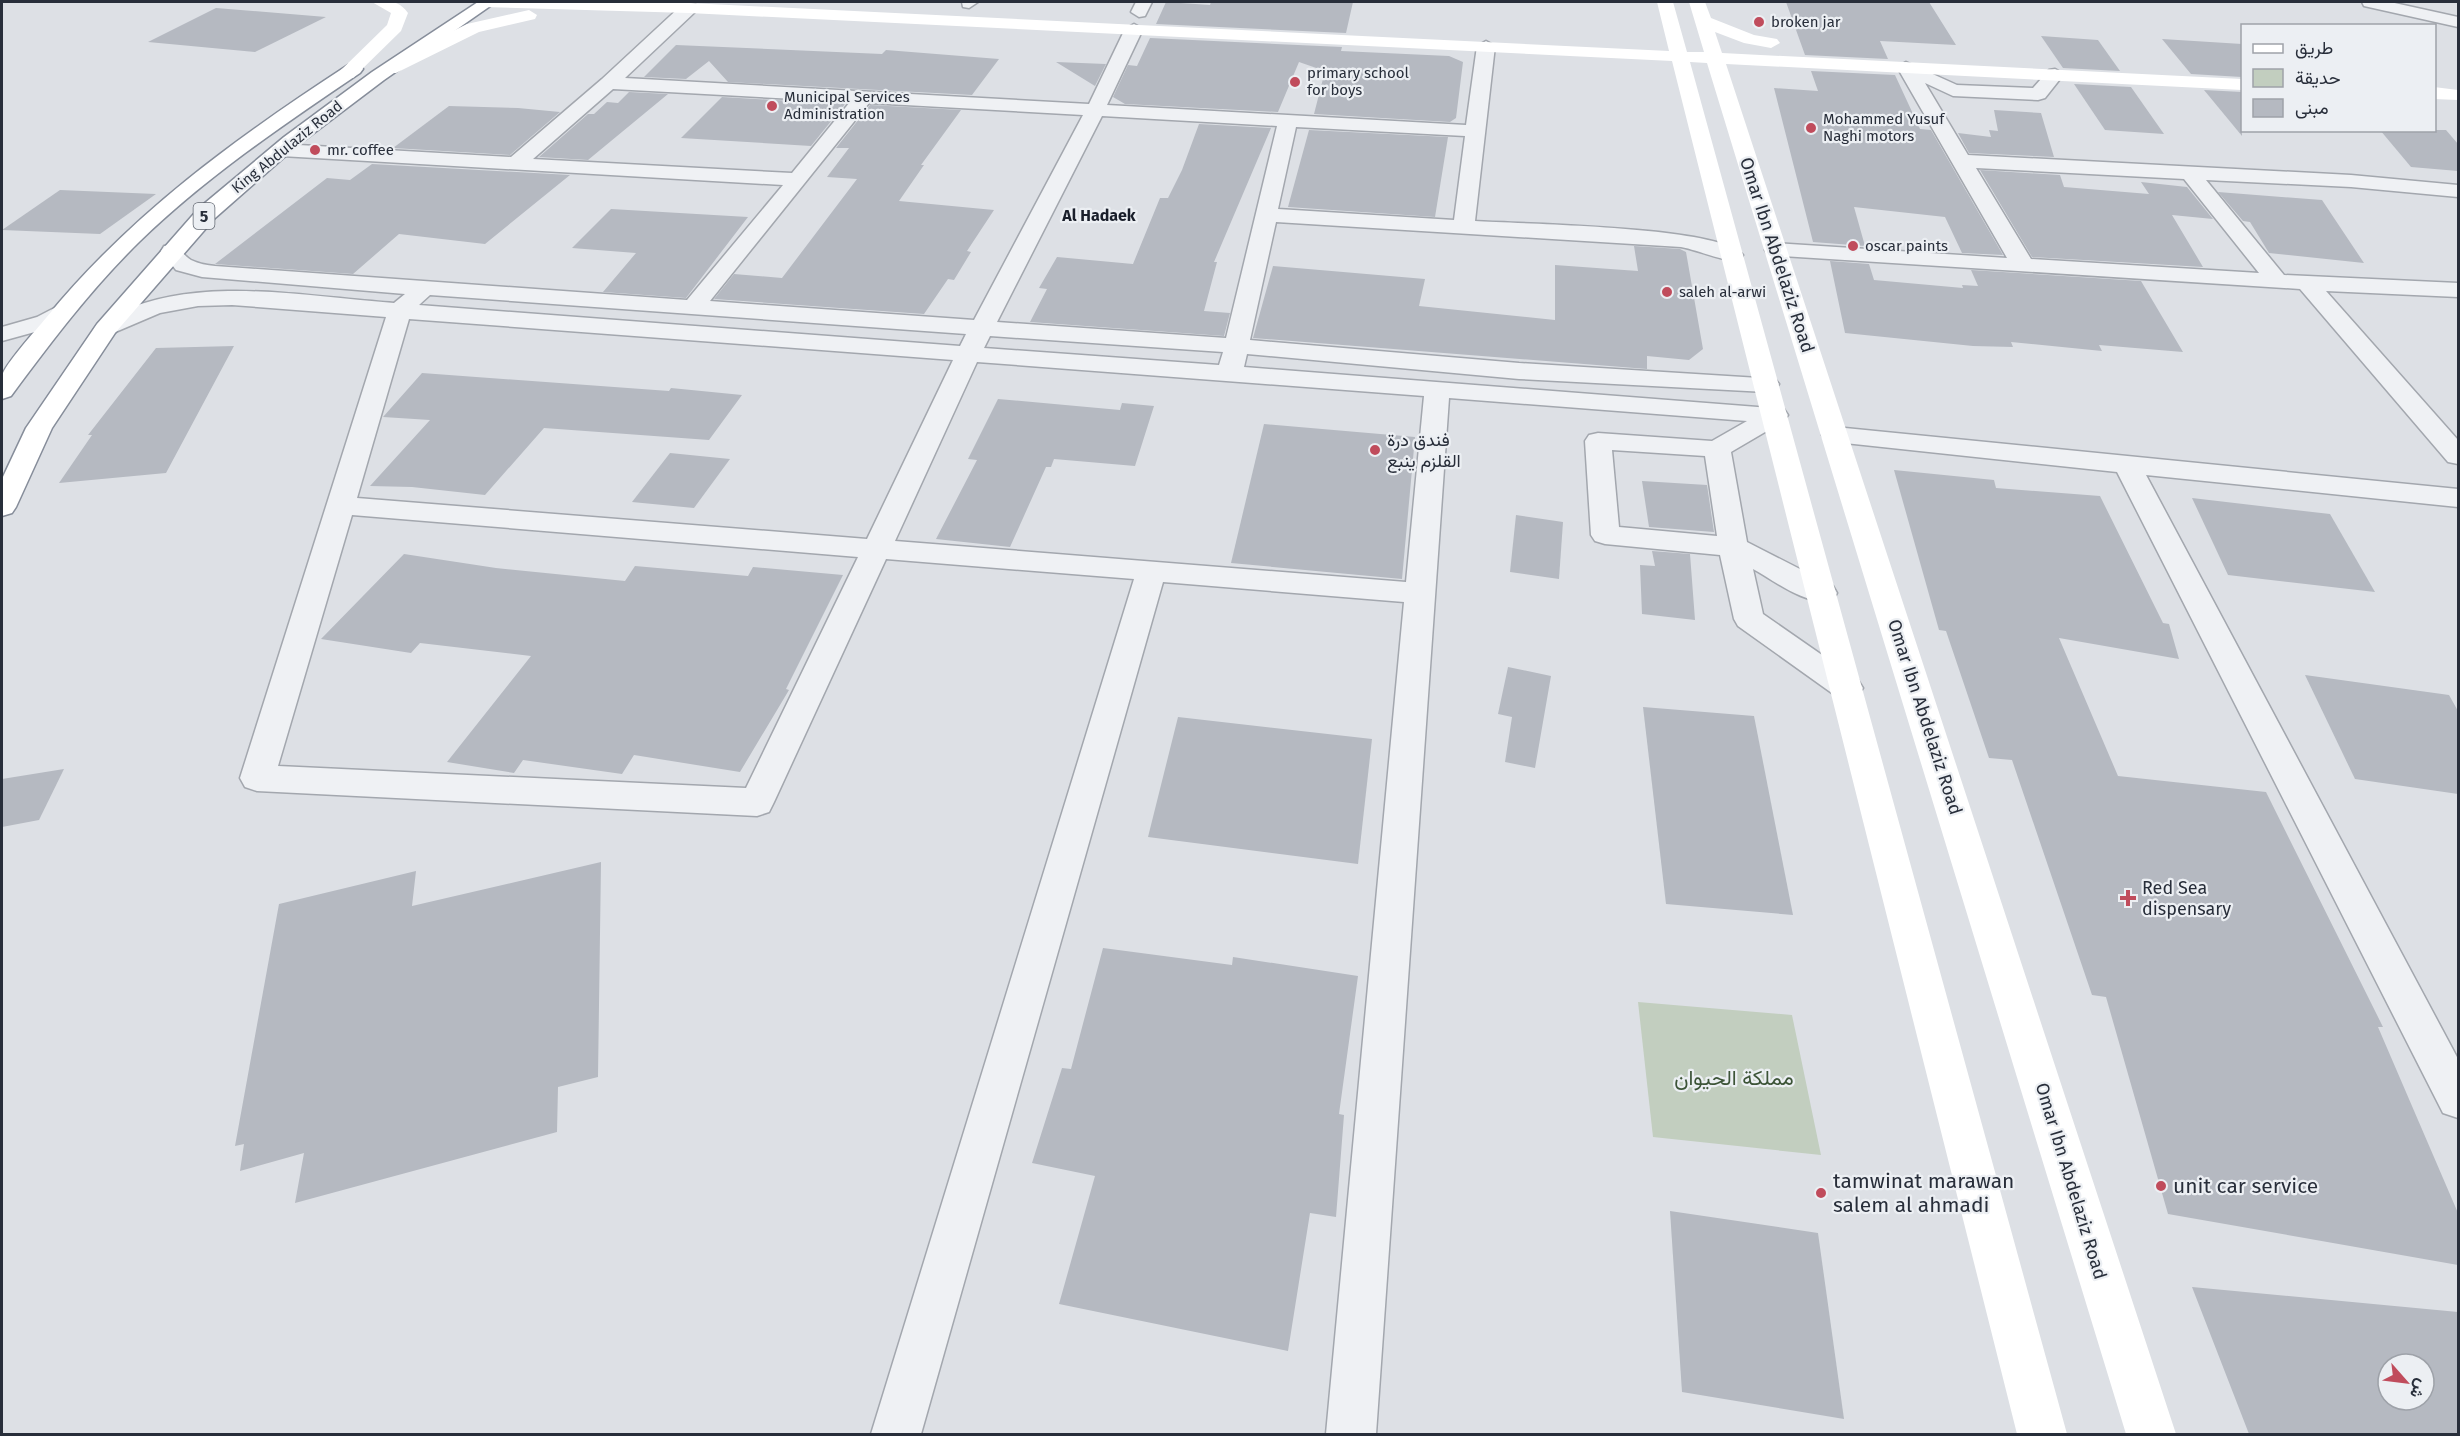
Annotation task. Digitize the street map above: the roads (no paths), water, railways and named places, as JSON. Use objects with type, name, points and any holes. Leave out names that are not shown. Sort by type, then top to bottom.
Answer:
[{"type":"main road","points":[[346,74],[395,27],[400,19],[400,13],[396,8],[380,2]]},
{"type":"main road","name":"King Abdulaziz Road","points":[[2,391],[62,311],[132,237],[205,173],[278,118],[456,2]]},
{"type":"main road","points":[[487,2],[689,8],[1139,14],[1487,35],[1610,52],[1669,74],[1668,38]]},
{"type":"main road","name":"King Abdulaziz Road","points":[[2,507],[39,428],[106,329],[207,213],[281,150],[378,76],[487,2]]},
{"type":"main road","points":[[948,2],[992,4]]},
{"type":"main road","points":[[378,76],[473,28],[536,13],[608,5]]},
{"type":"main road","points":[[1116,10],[1139,14],[1162,13]]},
{"type":"main road","points":[[1709,41],[1732,33],[1778,49]]},
{"type":"main road","points":[[1610,52],[1668,38],[1778,49],[1906,67]]},
{"type":"main road","points":[[1668,38],[1732,255],[1775,415],[2042,1434]]},
{"type":"main road","points":[[1709,41],[1733,78],[1763,65],[1778,49]]},
{"type":"main road","name":"Omar Ibn Abdelaziz Road","points":[[1709,41],[2151,1434]]},
{"type":"main road","points":[[2055,74],[2241,84]]},
{"type":"main road","points":[[2436,93],[2458,94]]},
{"type":"street","points":[[2370,2],[2458,22]]},
{"type":"street","points":[[516,163],[609,83],[689,8]]},
{"type":"street","points":[[425,288],[400,310],[257,778],[757,802],[975,341],[1095,111],[1139,14]]},
{"type":"street","points":[[1464,227],[1487,35]]},
{"type":"street","points":[[1906,67],[2023,265]]},
{"type":"street","points":[[1906,67],[1953,90],[1964,91],[2038,94],[2055,74]]},
{"type":"street","points":[[609,83],[1474,131]]},
{"type":"street","points":[[693,307],[864,97]]},
{"type":"street","points":[[1230,374],[1288,121]]},
{"type":"street","points":[[281,150],[798,180]]},
{"type":"street","points":[[1962,161],[2351,180],[2458,191]]},
{"type":"street","points":[[2189,172],[2277,281]]},
{"type":"street","points":[[1266,215],[1681,240],[1709,245],[1732,255]]},
{"type":"street","points":[[1776,250],[2307,283],[2458,290]]},
{"type":"street","points":[[172,251],[175,259],[194,269],[256,276],[693,307],[1230,374],[1775,415]]},
{"type":"street","points":[[232,298],[256,276]]},
{"type":"street","points":[[2307,283],[2458,456]]},
{"type":"street","points":[[106,329],[129,315],[177,300],[232,298],[400,310],[975,341],[1236,346],[1519,371],[1766,384]]},
{"type":"street","points":[[2,334],[45,322],[62,311]]},
{"type":"street","points":[[1495,393],[1519,371]]},
{"type":"street","points":[[1351,1434],[1437,389]]},
{"type":"street","points":[[1775,415],[1718,449],[1598,441],[1605,535],[1733,547],[1822,593]]},
{"type":"street","points":[[1835,435],[2458,498]]},
{"type":"street","points":[[1718,449],[1733,547],[1749,619],[1847,688]]},
{"type":"street","points":[[2127,465],[2458,1099]]},
{"type":"street","points":[[340,505],[1420,593]]},
{"type":"street","points":[[896,1434],[1151,571]]},
{"type":"place","name":"broken jar","points":[[1759,22]]},
{"type":"place","name":"primary school for boys","points":[[1295,82]]},
{"type":"place","name":"Municipal Services Administration","points":[[772,106]]},
{"type":"place","name":"Mohammed Yusuf Naghi motors","points":[[1811,128]]},
{"type":"place","name":"mr. coffee","points":[[315,150]]},
{"type":"place","name":"oscar paints","points":[[1853,246]]},
{"type":"place","name":"saleh al-arwi","points":[[1667,292]]},
{"type":"place","name":"فندق درة القلزم ينبع","points":[[1375,450]]},
{"type":"place","name":"Red Sea dispensary","points":[[2128,898]]},
{"type":"place","name":"unit car service","points":[[2161,1186]]},
{"type":"place","name":"tamwinat marawan salem al ahmadi","points":[[1821,1193]]},
{"type":"district","name":"Al Hadaek","points":[[1099,215]]},
{"type":"park label","name":"مملكة الحيوان","points":[[1734,1078]]}]
